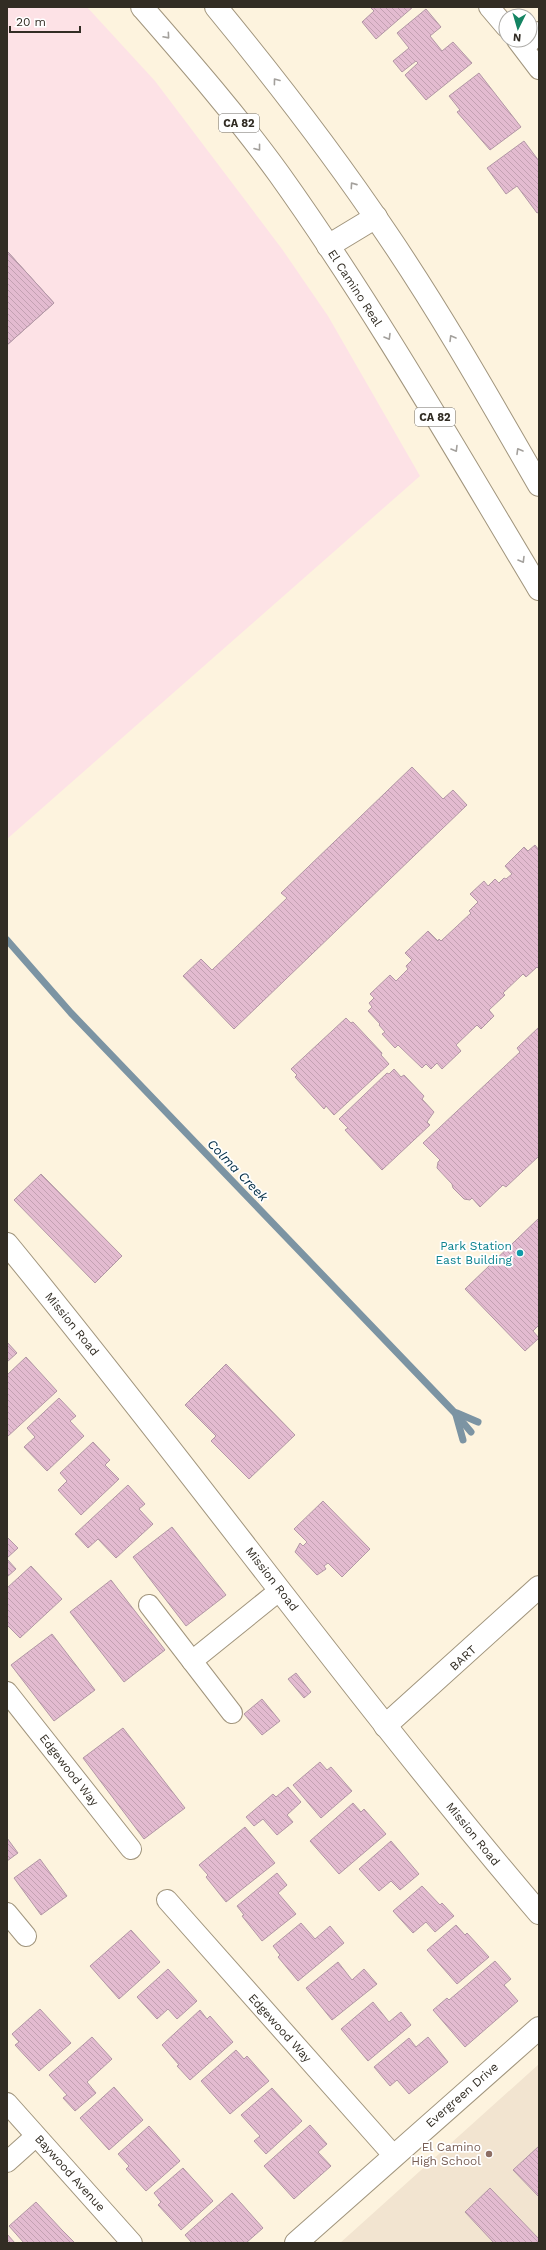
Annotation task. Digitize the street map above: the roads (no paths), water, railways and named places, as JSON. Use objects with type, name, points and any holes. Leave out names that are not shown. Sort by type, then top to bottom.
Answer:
[{"type":"main road","name":"El Camino Real","points":[[142,7],[269,162],[328,246],[377,319],[539,589]]},
{"type":"main road","points":[[216,7],[273,76],[376,217],[418,282],[539,485]]},
{"type":"main road","points":[[328,246],[376,217]]},
{"type":"main road","name":"Mission Road","points":[[7,1244],[167,1444],[385,1726],[539,1913]]},
{"type":"main road","name":"BART","points":[[385,1726],[494,1630],[539,1588]]},
{"type":"main road","name":"Evergreen Drive","points":[[296,2243],[539,2028]]},
{"type":"street","points":[[489,7],[498,18]]},
{"type":"street","points":[[524,48],[539,69]]},
{"type":"street","points":[[192,1661],[280,1590]]},
{"type":"street","points":[[149,1605],[232,1712]]},
{"type":"street","name":"Edgewood Way","points":[[7,1692],[131,1849]]},
{"type":"street","name":"Edgewood Way","points":[[167,1900],[394,2156]]},
{"type":"street","points":[[7,1913],[26,1936]]},
{"type":"street","name":"Baywood Avenue","points":[[7,2103],[132,2243]]},
{"type":"street","points":[[7,2162],[36,2136]]},
{"type":"waterway","name":"Colma Creek","points":[[7,940],[71,1013],[455,1413],[471,1432]]},
{"type":"waterway","name":"Colma Creek","points":[[457,1413],[478,1422]]},
{"type":"waterway","name":"Colma Creek","points":[[456,1415],[463,1440]]},
{"type":"place","name":"Park Station East Building","points":[[520,1253]]},
{"type":"place","name":"El Camino High School","points":[[489,2154]]}]
